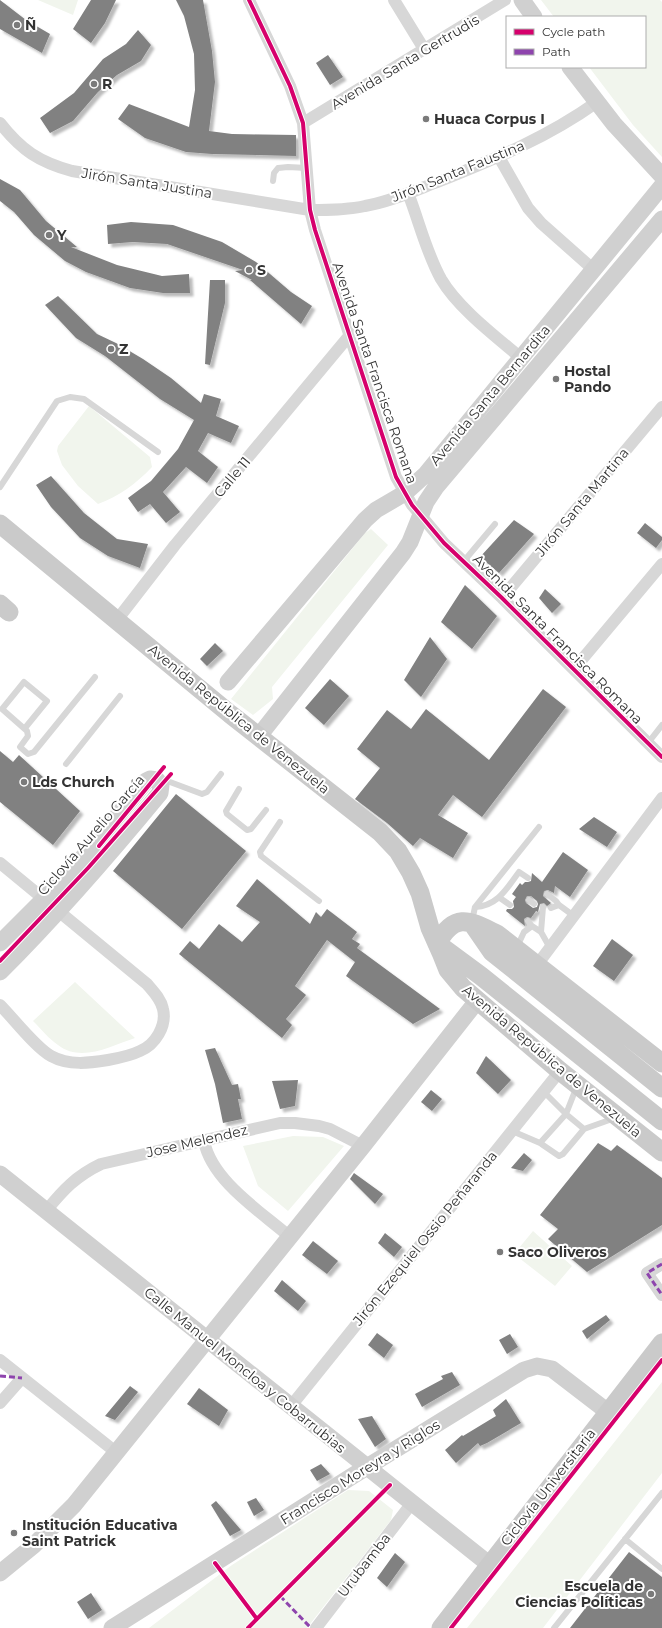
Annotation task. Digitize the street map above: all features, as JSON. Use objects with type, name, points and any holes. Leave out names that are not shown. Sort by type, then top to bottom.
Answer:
[{"type":"main road","points":[[522,0],[533,16]]},
{"type":"main road","points":[[571,68],[634,148],[662,176]]},
{"type":"main road","name":"Avenida Santa Bernardita","points":[[228,682],[364,520],[376,510],[405,493],[426,474],[662,186]]},
{"type":"main road","name":"Avenida Santa Bernardita","points":[[259,736],[403,553],[410,542],[426,502],[436,486],[662,219]]},
{"type":"main road","name":"Avenida República de Venezuela","points":[[0,524],[230,714],[380,832],[398,851],[416,882],[430,928],[448,970],[463,988],[567,1076],[662,1152]]},
{"type":"main road","points":[[0,943],[87,853],[146,781],[150,779],[157,780],[161,785],[160,793],[100,865],[59,911],[0,972]]},
{"type":"main road","points":[[437,944],[441,936],[454,924],[473,915]]},
{"type":"main road","points":[[473,915],[662,1063]]},
{"type":"main road","points":[[473,915],[492,952],[662,1088]]},
{"type":"main road","name":"Avenida República de Venezuela","points":[[437,944],[481,976],[662,1121]]},
{"type":"main road","points":[[0,1573],[33,1546],[74,1505],[363,1146],[477,1001]]},
{"type":"main road","name":"Calle Manuel Moncloa y Cobarrubias","points":[[0,1174],[490,1565]]},
{"type":"main road","points":[[441,1628],[662,1343]]},
{"type":"main road","name":"Francisco Moreyra y Riglos","points":[[112,1628],[520,1372],[533,1367],[548,1367],[557,1372],[608,1412]]},
{"type":"street","name":"Avenida Santa Francisca Romana","points":[[249,0],[290,86],[304,123],[310,210],[315,230],[396,477],[420,516],[440,538],[662,757]]},
{"type":"street","points":[[394,0],[424,50]]},
{"type":"street","name":"Avenida Santa Gertrudis","points":[[304,123],[505,0]]},
{"type":"street","name":"Jirón Santa Faustina","points":[[310,210],[336,210],[366,206],[408,193],[499,157],[572,119],[597,102]]},
{"type":"street","name":"Jirón Santa Justina","points":[[0,123],[18,144],[35,157],[59,168],[310,210]]},
{"type":"street","points":[[499,157],[528,208],[541,222],[594,270]]},
{"type":"street","points":[[408,193],[432,259],[441,279],[456,300],[521,358]]},
{"type":"street","name":"Calle 11","points":[[117,620],[175,546],[349,336]]},
{"type":"street","name":"Jirón Santa Martina","points":[[502,598],[662,407]]},
{"type":"street","points":[[574,669],[658,578],[662,564]]},
{"type":"street","points":[[537,965],[662,798]]},
{"type":"street","points":[[0,863],[147,984],[158,997],[163,1009],[164,1021],[159,1034],[151,1044],[141,1051],[119,1058],[88,1063],[70,1062],[47,1053],[0,1005]]},
{"type":"street","name":"Jirón Ezequiel Ossio Peñaranda","points":[[291,1406],[543,1091],[567,1076]]},
{"type":"street","name":"Jose Melendez","points":[[46,1211],[70,1184],[84,1173],[101,1164],[266,1126],[295,1123],[307,1124],[330,1129],[363,1146]]},
{"type":"street","points":[[204,1141],[206,1152],[222,1177],[290,1237]]},
{"type":"street","points":[[662,1264],[647,1273],[662,1294]]},
{"type":"street","points":[[0,1360],[117,1453]]},
{"type":"street","points":[[0,1403],[22,1378]]},
{"type":"street","name":"Urubamba","points":[[316,1628],[412,1503]]},
{"type":"lane","points":[[273,181],[274,174],[278,168],[308,168]]},
{"type":"lane","points":[[0,487],[57,401],[70,398],[84,399],[158,452]]},
{"type":"lane","points":[[464,561],[495,524]]},
{"type":"lane","points":[[25,728],[47,701],[24,682],[2,709],[25,728],[28,736],[20,747],[28,754],[34,752],[95,677]]},
{"type":"lane","points":[[66,764],[120,696]]},
{"type":"lane","points":[[648,743],[662,725]]},
{"type":"lane","points":[[170,782],[202,794],[207,792],[221,774]]},
{"type":"lane","points":[[239,789],[226,811],[227,814],[247,830],[251,829],[266,810]]},
{"type":"lane","points":[[280,822],[260,852],[261,856],[319,901]]},
{"type":"lane","points":[[473,915],[539,827]]},
{"type":"lane","points":[[473,915],[483,907],[500,898],[519,872],[528,878]]},
{"type":"lane","points":[[509,886],[515,890]]},
{"type":"lane","points":[[547,894],[556,901],[559,906],[574,916]]},
{"type":"lane","points":[[500,898],[510,905]]},
{"type":"lane","points":[[541,932],[543,906]]},
{"type":"lane","points":[[550,908],[559,906]]},
{"type":"lane","points":[[516,949],[524,932],[530,924],[541,932],[550,948]]},
{"type":"lane","points":[[540,1143],[566,1114],[575,1091],[567,1076]]},
{"type":"lane","points":[[543,1091],[566,1114],[584,1129]]},
{"type":"lane","points":[[512,1131],[540,1143],[559,1156],[563,1154],[584,1129],[618,1117]]},
{"type":"lane","points":[[554,1628],[662,1493]]},
{"type":"lane","points":[[625,1539],[662,1569]]},
{"type":"shaded area","points":[[38,0],[78,0],[73,15]]},
{"type":"shaded area","points":[[541,0],[660,0],[662,2],[662,157],[633,125],[590,68],[646,68],[646,16],[553,16]]},
{"type":"shaded area","points":[[89,406],[150,457],[152,467],[127,489],[113,498],[98,504],[78,486],[62,465],[57,451],[58,446]]},
{"type":"shaded area","points":[[371,529],[388,545],[272,687],[273,699],[253,715],[231,699],[365,533]]},
{"type":"shaded area","points":[[75,982],[135,1038],[96,1051],[76,1053],[58,1045],[48,1037],[33,1021]]},
{"type":"shaded area","points":[[293,1136],[323,1137],[344,1146],[288,1211],[258,1186],[243,1146]]},
{"type":"shaded area","points":[[533,1231],[572,1266],[555,1286],[514,1254]]},
{"type":"shaded area","points":[[662,1382],[662,1473],[543,1628],[467,1628]]},
{"type":"shaded area","points":[[348,1490],[369,1491],[393,1510],[391,1520],[307,1628],[149,1628],[232,1565]]},
{"type":"building","name":"Ñ","points":[[0,0],[26,20],[50,34],[42,53],[0,29]]},
{"type":"building","points":[[91,0],[116,0],[105,23],[91,43],[73,29]]},
{"type":"building","points":[[176,0],[203,0],[212,51],[215,82],[209,131],[232,134],[296,135],[296,156],[186,152],[145,138],[118,119],[129,104],[189,127],[195,90],[194,54],[184,16]]},
{"type":"building","name":"R","points":[[138,30],[151,45],[141,61],[117,75],[98,92],[73,121],[50,133],[40,118],[74,93],[103,59],[126,44]]},
{"type":"building","points":[[328,55],[343,77],[330,85],[316,63]]},
{"type":"building","name":"Y","points":[[0,179],[20,190],[46,221],[77,247],[71,247],[117,265],[162,276],[189,274],[190,293],[163,293],[130,288],[86,272],[65,261],[34,235],[14,212],[0,201]]},
{"type":"building","name":"S","points":[[131,222],[173,225],[222,242],[256,262],[291,292],[312,306],[301,324],[250,280],[252,280],[235,271],[243,270],[167,244],[133,242],[108,244],[107,225]]},
{"type":"building","points":[[210,280],[225,280],[225,303],[210,365],[205,364]]},
{"type":"building","points":[[58,296],[97,334],[143,359],[171,378],[201,403],[204,394],[221,399],[216,416],[239,426],[231,443],[208,433],[198,451],[218,467],[207,483],[186,467],[163,492],[180,512],[166,523],[150,504],[138,512],[128,498],[151,481],[178,449],[194,420],[160,399],[105,356],[76,338],[45,305]]},
{"type":"building","points":[[51,476],[84,513],[117,539],[148,544],[140,568],[108,556],[80,538],[51,507],[36,485]]},
{"type":"building","points":[[514,520],[534,534],[499,573],[480,557]]},
{"type":"building","points":[[645,523],[662,537],[662,540],[656,548],[637,533]]},
{"type":"building","points":[[465,585],[497,616],[472,649],[441,622]]},
{"type":"building","points":[[545,589],[561,604],[552,613],[539,598]]},
{"type":"building","points":[[430,637],[447,659],[421,697],[404,680]]},
{"type":"building","points":[[215,643],[223,651],[207,666],[200,659]]},
{"type":"building","points":[[330,679],[349,696],[324,725],[305,708]]},
{"type":"building","points":[[543,689],[566,707],[482,817],[453,795],[438,815],[468,833],[453,858],[420,838],[413,846],[387,823],[355,799],[380,768],[357,749],[387,710],[411,729],[426,709],[489,760]]},
{"type":"building","name":"Lds Church","points":[[0,751],[13,762],[19,755],[80,811],[53,845],[0,802]]},
{"type":"building","points":[[176,794],[246,851],[182,929],[113,871]]},
{"type":"building","points":[[594,817],[617,832],[607,847],[579,829]]},
{"type":"building","points":[[563,852],[588,870],[570,897],[555,886],[554,893],[548,890],[544,891],[543,896],[551,903],[547,906],[544,903],[540,904],[538,912],[536,911],[531,918],[527,917],[524,919],[525,926],[506,911],[507,909],[512,909],[514,907],[513,901],[516,897],[512,894],[520,883],[522,885],[525,882],[531,881],[532,873],[542,882]],"holes":[[[527,896],[531,896],[537,901],[537,907],[533,908],[526,903],[525,900]]]},
{"type":"building","points":[[257,879],[310,924],[316,912],[321,917],[327,909],[357,932],[352,939],[360,944],[357,948],[440,1009],[413,1024],[346,976],[355,962],[327,940],[295,986],[306,995],[286,1019],[292,1025],[282,1038],[179,954],[190,941],[199,949],[219,924],[242,942],[260,922],[236,906]]},
{"type":"building","points":[[612,939],[633,955],[614,981],[593,966]]},
{"type":"building","points":[[215,1048],[232,1085],[238,1084],[241,1099],[238,1099],[242,1119],[223,1123],[215,1084],[205,1050]]},
{"type":"building","points":[[486,1056],[511,1080],[498,1094],[476,1073]]},
{"type":"building","points":[[298,1080],[295,1106],[280,1109],[272,1081]]},
{"type":"building","points":[[431,1090],[442,1099],[432,1111],[421,1102]]},
{"type":"building","points":[[598,1143],[611,1151],[617,1145],[662,1178],[662,1225],[587,1272],[548,1239],[558,1229],[540,1215]]},
{"type":"building","points":[[524,1153],[532,1160],[523,1171],[511,1168]]},
{"type":"building","points":[[354,1173],[383,1194],[375,1204],[350,1179]]},
{"type":"building","points":[[385,1233],[402,1247],[394,1257],[378,1243]]},
{"type":"building","points":[[313,1241],[338,1261],[327,1274],[302,1255]]},
{"type":"building","points":[[282,1280],[306,1301],[298,1311],[274,1291]]},
{"type":"building","points":[[606,1315],[610,1320],[587,1339],[582,1331]]},
{"type":"building","points":[[377,1333],[393,1345],[384,1358],[368,1345]]},
{"type":"building","points":[[510,1334],[518,1347],[507,1354],[499,1340]]},
{"type":"building","points":[[452,1372],[460,1385],[422,1407],[415,1394],[443,1379],[441,1376]]},
{"type":"building","points":[[130,1386],[138,1392],[115,1420],[105,1416]]},
{"type":"building","points":[[199,1388],[228,1410],[219,1426],[187,1404]]},
{"type":"building","points":[[506,1399],[521,1423],[487,1443],[480,1446],[478,1443],[456,1463],[445,1450],[462,1435],[463,1436],[496,1416],[493,1410]]},
{"type":"building","points":[[372,1416],[386,1439],[375,1447],[358,1419]]},
{"type":"building","points":[[321,1464],[330,1474],[317,1481],[310,1470]]},
{"type":"building","points":[[256,1498],[264,1510],[254,1516],[247,1502]]},
{"type":"building","points":[[216,1501],[241,1530],[230,1536],[211,1505]]},
{"type":"building","points":[[629,1552],[662,1577],[662,1628],[570,1628]]},
{"type":"building","points":[[395,1553],[405,1562],[387,1587],[377,1578]]},
{"type":"building","points":[[91,1593],[102,1610],[88,1619],[77,1602]]},
{"type":"marked path","points":[[662,1264],[647,1273],[662,1295]]},
{"type":"marked path","points":[[0,1376],[22,1378]]},
{"type":"marked path","points":[[280,1596],[311,1628]]},
{"type":"cycle path","points":[[249,0],[290,86],[303,123],[310,210],[315,230],[396,477],[412,505],[444,543],[502,598],[662,757]]},
{"type":"cycle path","name":"Ciclovía Aurelio García","points":[[99,846],[164,767]]},
{"type":"cycle path","points":[[0,961],[88,868],[171,774]]},
{"type":"cycle path","name":"Ciclovía Universitaria","points":[[451,1628],[662,1360]]},
{"type":"cycle path","points":[[248,1628],[390,1485]]},
{"type":"cycle path","points":[[215,1563],[257,1619]]},
{"type":"place","name":"Ñ","points":[[17,25]]},
{"type":"place","name":"R","points":[[94,84]]},
{"type":"place","name":"Huaca Corpus I","points":[[426,119]]},
{"type":"place","name":"Y","points":[[49,235]]},
{"type":"place","name":"S","points":[[249,270]]},
{"type":"place","name":"Z","points":[[111,349]]},
{"type":"place","name":"Hostal Pando","points":[[556,379]]},
{"type":"place","name":"Lds Church","points":[[24,782]]},
{"type":"place","name":"Saco Oliveros","points":[[500,1252]]},
{"type":"place","name":"Institución Educativa Saint Patrick","points":[[14,1533]]},
{"type":"place","name":"Escuela de Ciencias Políticas","points":[[651,1594]]}]
